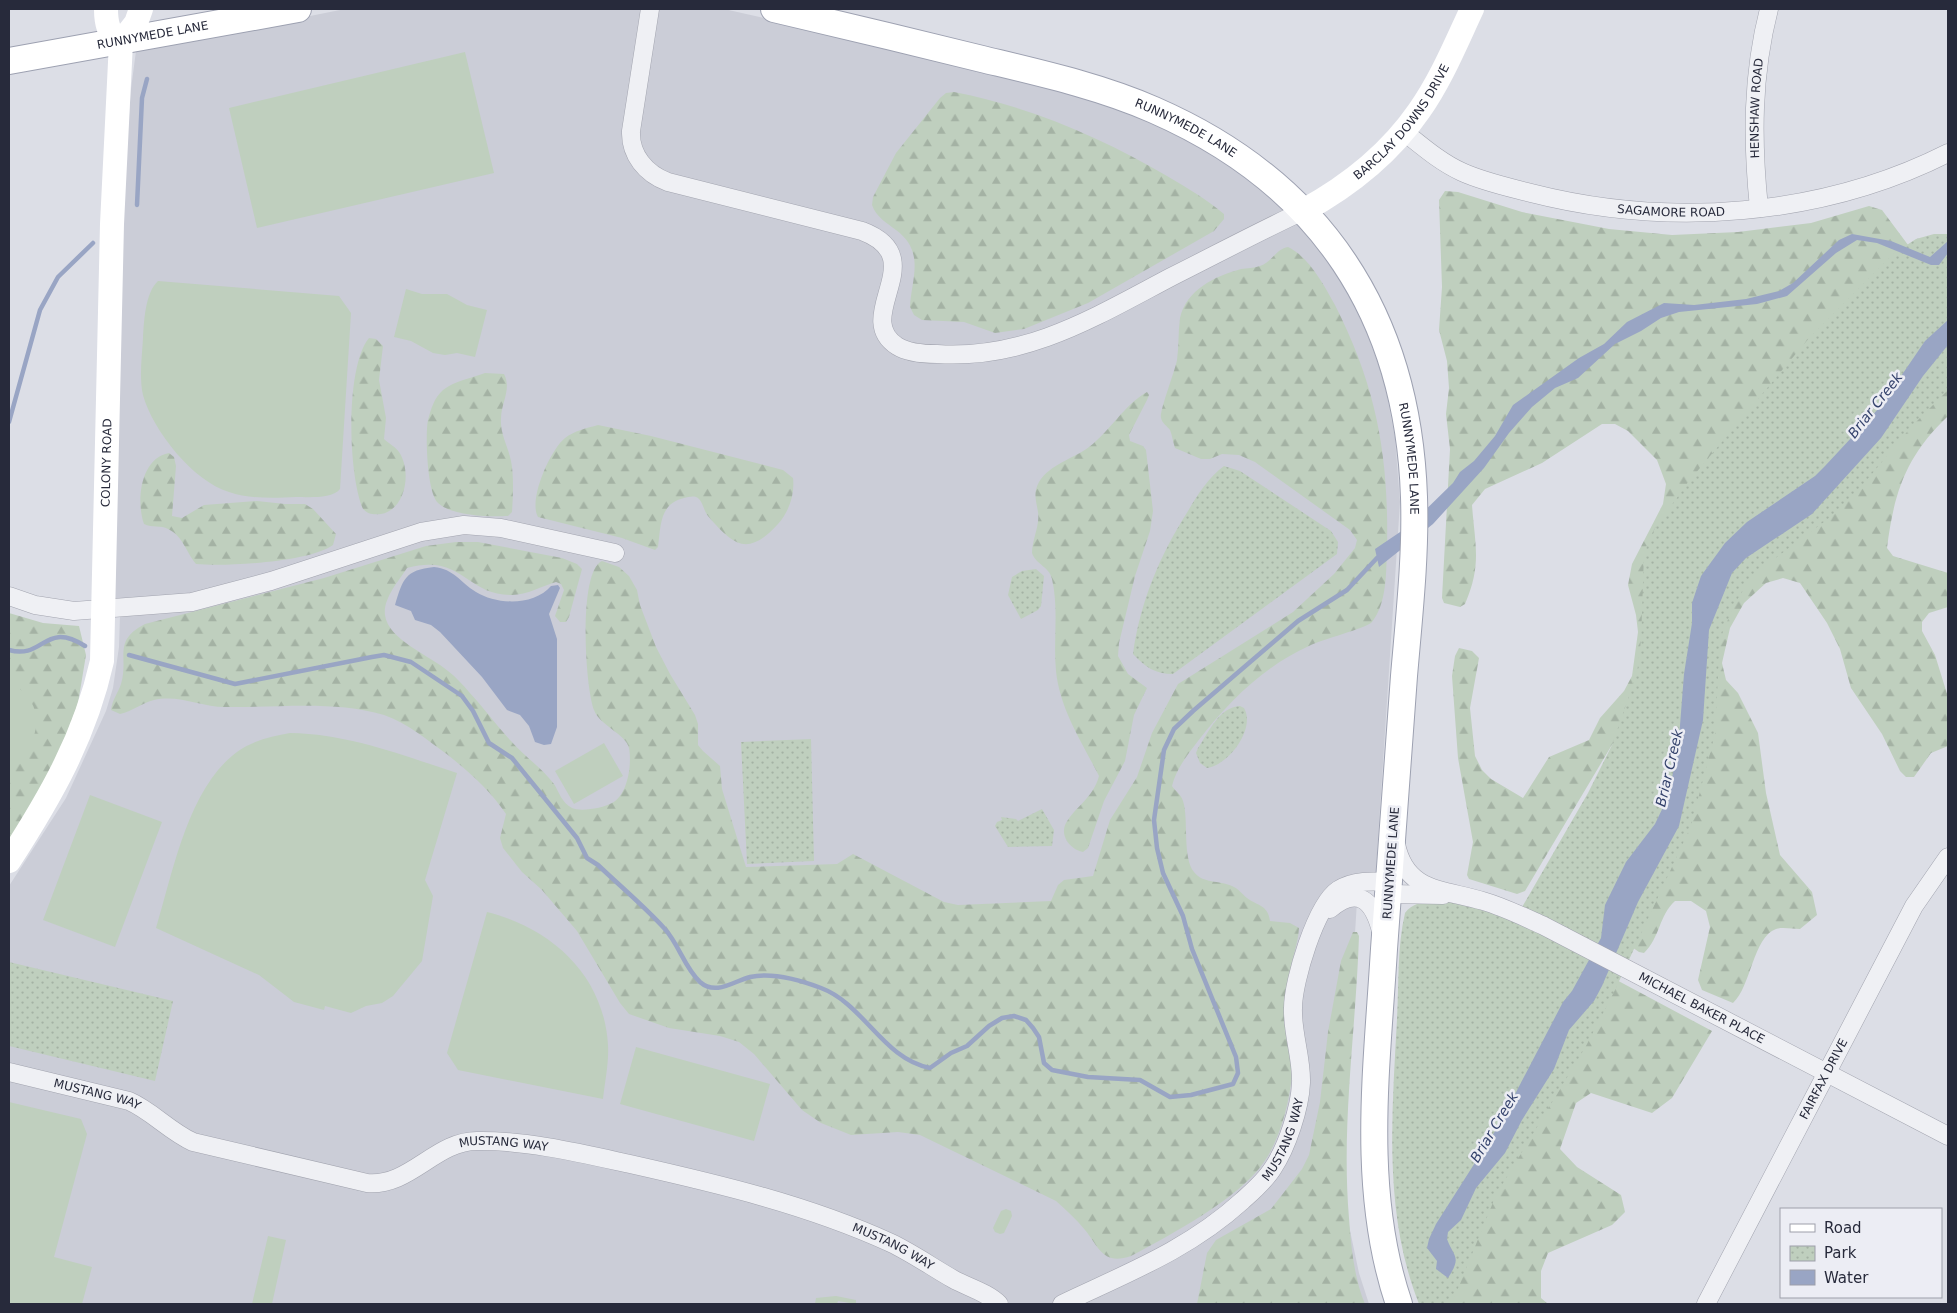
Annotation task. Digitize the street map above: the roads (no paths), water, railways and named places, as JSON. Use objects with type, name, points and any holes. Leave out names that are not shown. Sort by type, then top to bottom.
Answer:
[{"type":"main road","name":"RUNNYMEDE LANE","points":[[9,61],[298,9]]},
{"type":"main road","name":"RUNNYMEDE LANE","points":[[774,9],[1058,78],[1150,108],[1192,128],[1242,158],[1272,182],[1303,211],[1335,251],[1369,306],[1396,376],[1407,427],[1414,516],[1375,1097],[1374,1169],[1381,1236],[1399,1304]]},
{"type":"street","points":[[106,9],[109,28],[114,37],[121,42],[136,22],[141,9]]},
{"type":"street","points":[[650,9],[631,131],[632,146],[640,162],[656,177],[668,182],[868,234],[890,250],[893,269],[882,317],[888,337],[902,349],[946,355],[994,352],[1039,342],[1075,327],[1303,211]]},
{"type":"street","name":"BARCLAY DOWNS DRIVE","points":[[1303,211],[1324,199],[1363,171],[1404,131],[1438,80],[1472,9]]},
{"type":"street","name":"HENSHAW ROAD","points":[[1759,208],[1753,109],[1759,57],[1770,9]]},
{"type":"street","name":"COLONY ROAD","points":[[9,861],[54,790],[71,757],[90,707],[102,661],[112,224],[121,42]]},
{"type":"street","name":"SAGAMORE ROAD","points":[[1404,131],[1430,153],[1463,172],[1495,183],[1563,201],[1667,213],[1759,208],[1845,192],[1893,176],[1948,153]]},
{"type":"street","points":[[9,596],[35,605],[57,609],[103,610],[173,604],[213,597],[441,527],[464,525],[501,528],[615,553]]},
{"type":"street","points":[[1394,825],[1398,850],[1405,870],[1417,881],[1451,894]]},
{"type":"street","name":"FAIRFAX DRIVE","points":[[1706,1304],[1914,906],[1948,857]]},
{"type":"street","name":"MUSTANG WAY","points":[[1062,1304],[1180,1248],[1223,1218],[1256,1189],[1272,1170],[1281,1155],[1300,1096],[1301,1072],[1293,1007],[1296,982],[1325,904],[1340,889],[1368,880],[1389,888],[1422,896],[1451,894]]},
{"type":"street","name":"MICHAEL BAKER PLACE","points":[[1451,894],[1499,906],[1566,937],[1948,1136]]},
{"type":"street","points":[[1316,924],[1340,902],[1352,897],[1361,899],[1369,903],[1375,911],[1385,947]]},
{"type":"street","name":"MUSTANG WAY","points":[[9,1072],[129,1101],[143,1108],[193,1142],[367,1184],[394,1181],[440,1151],[462,1143],[477,1141],[552,1149],[675,1174],[776,1201],[872,1235],[911,1254],[999,1304]]},
{"type":"water","points":[[1852,234],[1891,241],[1930,257],[1948,241],[1948,253],[1939,265],[1931,265],[1877,243],[1857,240],[1836,253],[1787,296],[1757,304],[1679,312],[1661,318],[1615,344],[1578,378],[1555,388],[1532,407],[1509,433],[1484,468],[1433,524],[1379,567],[1375,549],[1409,526],[1453,483],[1460,472],[1474,461],[1495,436],[1513,405],[1579,358],[1604,344],[1627,322],[1664,303],[1694,305],[1746,299],[1779,291],[1793,283],[1839,240]]},
{"type":"water","points":[[1948,320],[1948,345],[1923,376],[1881,438],[1812,514],[1746,558],[1732,573],[1709,630],[1703,720],[1679,826],[1638,902],[1594,1001],[1569,1030],[1554,1069],[1522,1120],[1505,1153],[1476,1188],[1461,1220],[1448,1232],[1447,1239],[1456,1261],[1448,1278],[1436,1269],[1437,1261],[1427,1248],[1429,1239],[1436,1224],[1499,1125],[1563,1002],[1572,991],[1601,938],[1605,905],[1626,862],[1655,824],[1667,799],[1678,751],[1684,674],[1692,623],[1692,603],[1701,576],[1725,543],[1747,522],[1815,476],[1825,466],[1880,407],[1925,341]]},
{"type":"water","points":[[434,567],[447,570],[476,592],[504,601],[525,600],[535,597],[544,593],[551,586],[558,585],[560,588],[549,614],[557,639],[557,727],[551,744],[544,745],[535,742],[529,726],[520,715],[507,710],[482,677],[440,632],[431,625],[415,620],[411,611],[395,605],[403,582],[411,573],[424,568]]},
{"type":"waterway","points":[[137,205],[142,98],[147,79]]},
{"type":"waterway","points":[[9,422],[40,310],[58,277],[93,243]]},
{"type":"waterway","points":[[129,655],[235,684],[384,655],[411,662],[462,696],[473,711],[489,743],[512,758],[577,838],[587,858],[598,865],[664,928],[674,941],[694,976],[706,986],[719,988],[750,977],[768,975],[795,980],[821,988],[850,1006],[899,1054],[914,1063],[930,1068],[951,1053],[967,1046],[989,1026],[1002,1018],[1014,1016],[1026,1020],[1033,1028],[1039,1037],[1044,1063],[1052,1070],[1088,1077],[1140,1080],[1170,1097],[1191,1095],[1233,1084],[1238,1073],[1236,1057],[1192,949],[1183,916],[1163,873],[1157,848],[1154,820],[1164,750],[1174,729],[1193,711],[1298,621],[1347,590],[1377,558]]},
{"type":"waterway","points":[[9,650],[21,652],[30,650],[52,638],[61,637],[71,639],[85,646]]},
{"type":"water label","name":"Briar Creek","points":[[1875,405]]},
{"type":"water label","name":"Briar Creek","points":[[1669,768]]},
{"type":"water label","name":"Briar Creek","points":[[1494,1127]]}]
